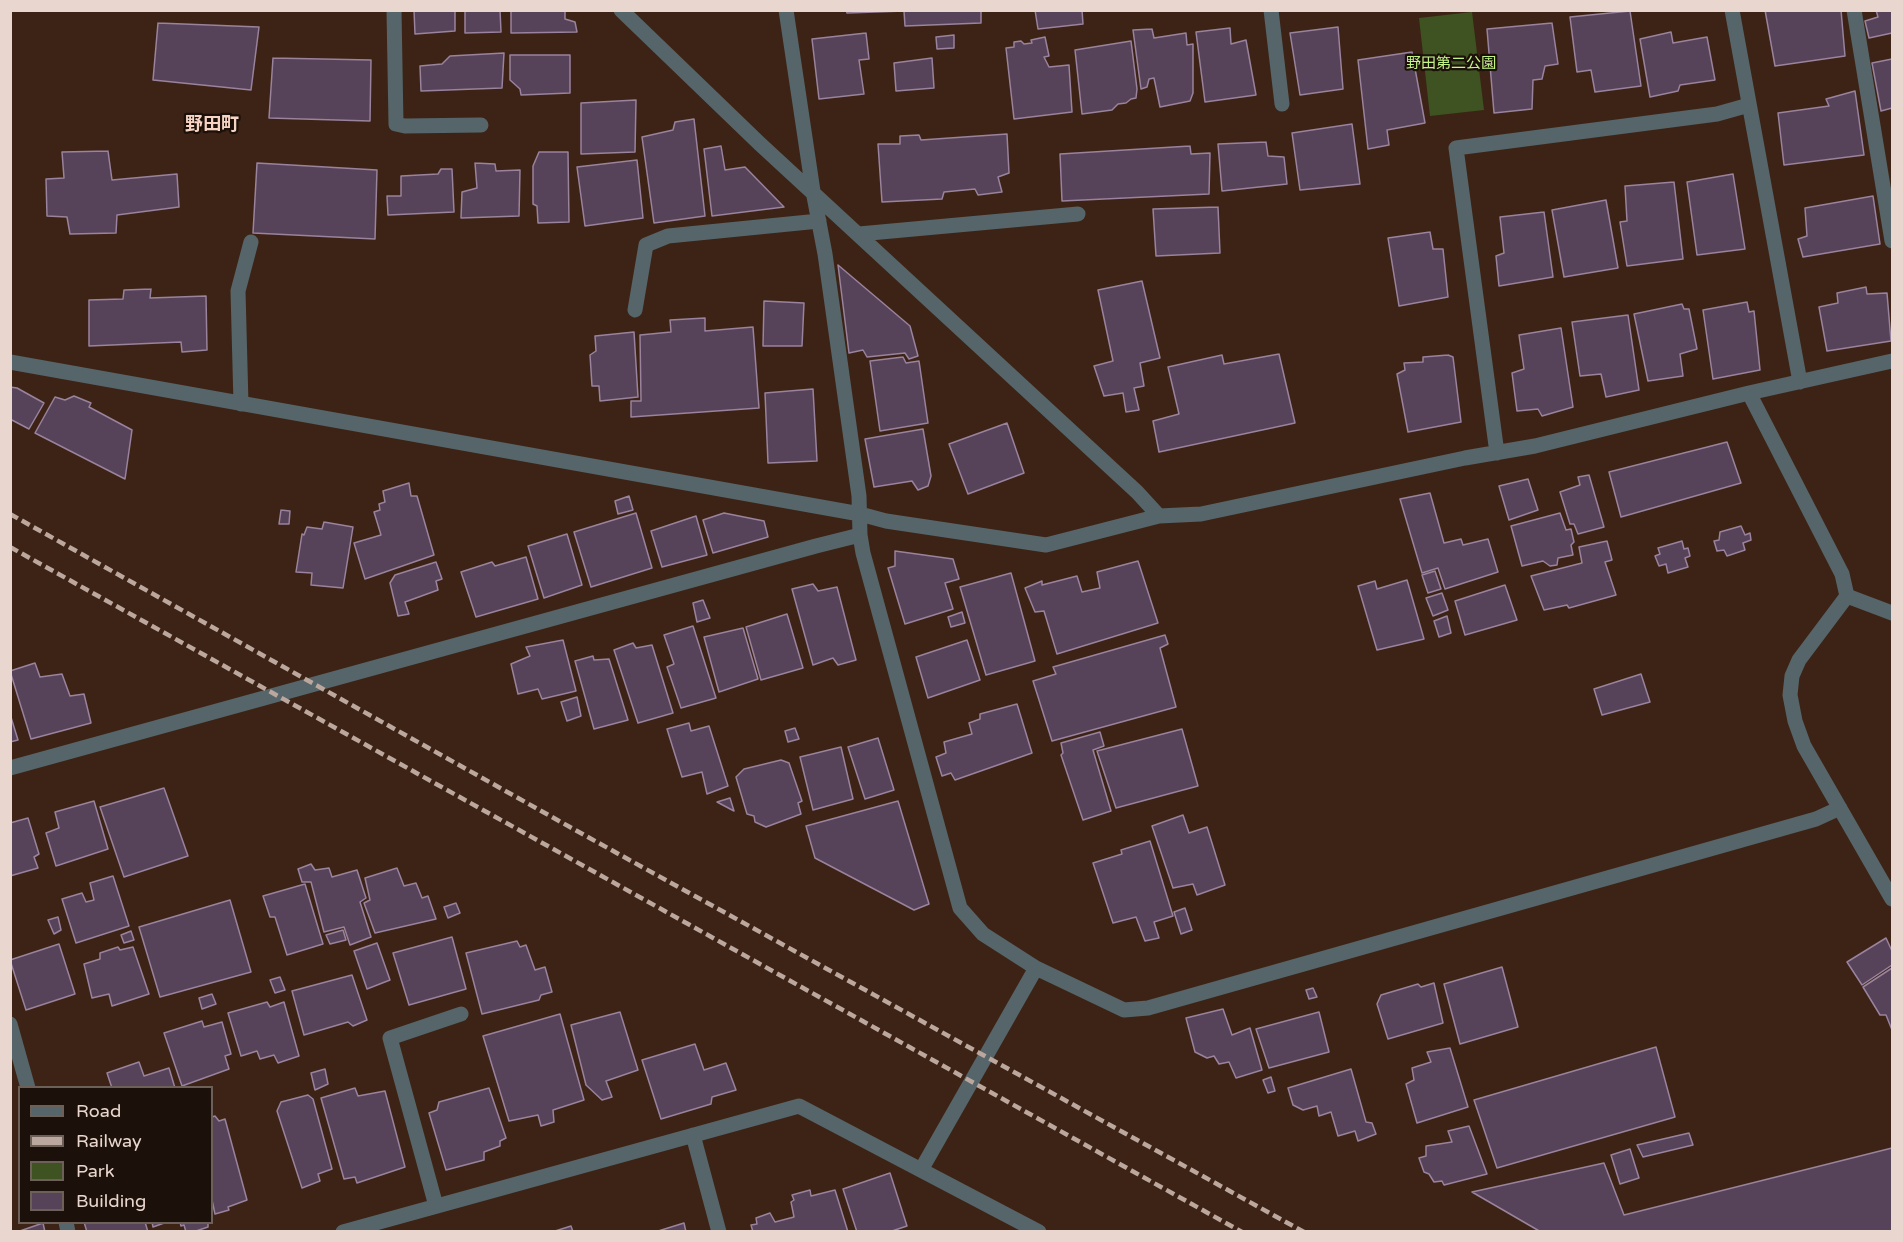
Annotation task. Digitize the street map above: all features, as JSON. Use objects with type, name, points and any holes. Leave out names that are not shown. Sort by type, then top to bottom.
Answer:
[{"type":"street","points":[[394,10],[396,124],[405,126],[481,125]]},
{"type":"street","points":[[621,10],[760,144],[1137,492],[1159,516]]},
{"type":"street","points":[[786,10],[860,496],[860,536],[960,908],[983,934],[1036,968],[1124,1010],[1148,1008],[1816,819],[1840,808]]},
{"type":"street","points":[[1271,10],[1281,104]]},
{"type":"street","points":[[1732,10],[1800,382]]},
{"type":"street","points":[[1854,10],[1893,241]]},
{"type":"street","points":[[1497,453],[1456,148],[1717,114],[1749,105]]},
{"type":"street","points":[[859,234],[1078,214]]},
{"type":"street","points":[[635,310],[646,245],[668,236],[819,221]]},
{"type":"street","points":[[241,404],[238,291],[251,242]]},
{"type":"street","points":[[10,362],[860,514],[886,521],[1046,545],[1159,516],[1201,514],[1535,446],[1749,393],[1893,361]]},
{"type":"street","points":[[1749,393],[1842,574],[1847,596],[1799,660],[1792,676],[1790,695],[1795,721],[1804,746],[1893,899]]},
{"type":"street","points":[[10,768],[816,546],[860,536]]},
{"type":"street","points":[[1847,596],[1893,613]]},
{"type":"street","points":[[921,1170],[1036,968]]},
{"type":"street","points":[[436,1206],[390,1038],[461,1014]]},
{"type":"street","points":[[10,1024],[27,1086]]},
{"type":"street","points":[[343,1232],[799,1106],[1039,1232]]},
{"type":"street","points":[[693,1135],[719,1232]]},
{"type":"green space","name":"野田第二公園","points":[[1472,12],[1484,110],[1430,116],[1419,18]]},
{"type":"building","points":[[414,10],[455,10],[455,31],[415,34]]},
{"type":"building","points":[[465,10],[500,10],[501,32],[465,33]]},
{"type":"building","points":[[511,10],[565,10],[565,19],[575,22],[577,32],[511,33]]},
{"type":"building","points":[[846,10],[981,10],[981,23],[905,26],[904,11],[847,13]]},
{"type":"building","points":[[1035,10],[1082,10],[1083,24],[1038,29]]},
{"type":"building","points":[[1765,10],[1841,10],[1845,56],[1775,66]]},
{"type":"building","points":[[1876,10],[1892,10],[1892,33],[1869,38],[1865,21],[1878,17]]},
{"type":"building","points":[[1630,11],[1641,86],[1595,92],[1591,70],[1577,72],[1570,17]]},
{"type":"building","points":[[158,23],[259,27],[251,90],[153,80]]},
{"type":"building","points":[[1552,23],[1558,64],[1545,66],[1542,79],[1533,80],[1532,109],[1494,113],[1487,29]]},
{"type":"building","points":[[1338,27],[1343,89],[1300,95],[1290,33]]},
{"type":"building","points":[[1230,28],[1231,44],[1246,40],[1256,95],[1205,102],[1196,32]]},
{"type":"building","points":[[1152,29],[1154,38],[1186,33],[1187,45],[1193,44],[1193,93],[1190,101],[1160,107],[1154,78],[1149,79],[1147,87],[1141,89],[1133,30]]},
{"type":"building","points":[[1671,32],[1673,43],[1707,37],[1715,80],[1680,85],[1678,91],[1650,97],[1640,39]]},
{"type":"building","points":[[866,33],[869,59],[859,60],[864,94],[819,99],[812,39]]},
{"type":"building","points":[[954,35],[954,48],[937,49],[936,37]]},
{"type":"building","points":[[1045,37],[1049,56],[1044,57],[1049,67],[1069,65],[1072,112],[1014,119],[1006,48],[1014,47],[1014,42],[1032,43],[1031,40]]},
{"type":"building","points":[[1131,41],[1136,98],[1118,104],[1112,110],[1082,114],[1075,50]]},
{"type":"building","points":[[1412,52],[1425,123],[1387,130],[1389,145],[1368,149],[1358,60]]},
{"type":"building","points":[[504,53],[502,88],[421,91],[420,66],[442,64],[450,56]]},
{"type":"building","points":[[510,55],[570,55],[570,93],[521,95],[520,89],[510,80]]},
{"type":"building","points":[[273,58],[371,60],[370,121],[269,118]]},
{"type":"building","points":[[932,58],[934,88],[896,91],[894,63]]},
{"type":"building","points":[[1892,59],[1892,108],[1881,111],[1872,63]]},
{"type":"building","points":[[1855,91],[1864,155],[1784,165],[1778,113],[1829,106],[1826,99]]},
{"type":"building","points":[[636,100],[635,152],[581,154],[581,103]]},
{"type":"building","points":[[694,119],[705,216],[654,223],[642,137],[673,130],[675,122]]},
{"type":"building","points":[[1352,124],[1360,184],[1300,190],[1292,133]]},
{"type":"building","points":[[1007,134],[1009,173],[998,177],[1002,192],[978,195],[975,189],[944,192],[942,199],[882,202],[878,144],[900,144],[900,136],[919,135],[921,140]]},
{"type":"building","points":[[1266,142],[1268,156],[1284,157],[1287,184],[1222,191],[1218,144]]},
{"type":"building","points":[[721,146],[725,170],[745,167],[784,207],[712,216],[704,149]]},
{"type":"building","points":[[1190,146],[1191,154],[1210,153],[1209,194],[1062,201],[1060,154]]},
{"type":"building","points":[[108,151],[112,180],[177,174],[179,207],[117,215],[116,233],[70,234],[67,217],[47,216],[46,179],[64,178],[62,152]]},
{"type":"building","points":[[539,152],[568,152],[569,222],[538,223],[537,206],[533,204],[533,166]]},
{"type":"building","points":[[637,160],[643,218],[585,226],[577,167]]},
{"type":"building","points":[[257,163],[377,170],[375,239],[253,233]]},
{"type":"building","points":[[475,163],[495,164],[496,171],[520,170],[519,216],[461,218],[462,192],[477,188]]},
{"type":"building","points":[[441,169],[452,169],[454,212],[388,215],[387,196],[401,196],[401,176],[438,174]]},
{"type":"building","points":[[1733,174],[1745,249],[1697,255],[1687,182]]},
{"type":"building","points":[[1674,182],[1683,259],[1627,266],[1620,222],[1627,221],[1625,186]]},
{"type":"building","points":[[1873,196],[1880,244],[1803,257],[1798,239],[1807,236],[1805,208]]},
{"type":"building","points":[[1606,200],[1618,268],[1564,277],[1552,210]]},
{"type":"building","points":[[1218,207],[1220,253],[1156,256],[1153,209]]},
{"type":"building","points":[[1544,212],[1553,277],[1499,286],[1496,256],[1504,253],[1500,217]]},
{"type":"building","points":[[1430,232],[1433,249],[1443,249],[1448,297],[1399,306],[1388,238]]},
{"type":"building","points":[[838,265],[910,326],[918,356],[909,359],[905,353],[867,357],[863,350],[849,353]]},
{"type":"building","points":[[1142,281],[1160,358],[1140,363],[1144,386],[1134,388],[1139,410],[1126,412],[1123,393],[1104,396],[1094,366],[1113,361],[1098,290]]},
{"type":"building","points":[[1866,287],[1867,294],[1887,293],[1891,341],[1827,351],[1819,307],[1838,303],[1837,293]]},
{"type":"building","points":[[151,289],[150,298],[206,296],[207,350],[182,352],[181,342],[89,346],[89,300],[123,299],[124,290]]},
{"type":"building","points":[[764,301],[804,303],[802,346],[763,346]]},
{"type":"building","points":[[1747,302],[1749,312],[1754,311],[1760,370],[1713,379],[1703,310]]},
{"type":"building","points":[[1682,304],[1684,309],[1689,309],[1697,349],[1680,354],[1683,376],[1648,381],[1634,314]]},
{"type":"building","points":[[1628,315],[1639,390],[1606,397],[1601,374],[1580,376],[1572,322]]},
{"type":"building","points":[[705,318],[705,331],[753,327],[759,408],[631,417],[631,401],[641,401],[640,335],[671,332],[670,320]]},
{"type":"building","points":[[1561,328],[1573,407],[1542,416],[1538,409],[1517,411],[1512,373],[1524,369],[1519,335]]},
{"type":"building","points":[[634,332],[638,397],[600,401],[599,386],[592,386],[590,355],[596,351],[595,336]]},
{"type":"building","points":[[1279,354],[1295,423],[1159,452],[1153,421],[1179,414],[1168,367],[1222,355],[1224,364]]},
{"type":"building","points":[[1448,355],[1453,357],[1461,422],[1408,432],[1397,374],[1405,370],[1404,363],[1423,362],[1423,357]]},
{"type":"building","points":[[903,357],[906,363],[919,361],[928,423],[880,431],[870,361]]},
{"type":"building","points":[[10,387],[17,388],[44,403],[29,429],[10,419]]},
{"type":"building","points":[[813,389],[817,461],[768,463],[765,393]]},
{"type":"building","points":[[74,396],[91,403],[89,407],[132,430],[125,479],[35,433],[55,397],[65,400]]},
{"type":"building","points":[[1007,423],[1024,473],[968,494],[949,444]]},
{"type":"building","points":[[923,429],[931,476],[928,486],[918,490],[912,481],[874,487],[865,439]]},
{"type":"building","points":[[1727,442],[1741,483],[1621,517],[1609,472]]},
{"type":"building","points":[[1589,475],[1604,527],[1578,534],[1574,524],[1570,524],[1560,492],[1580,485],[1578,477]]},
{"type":"building","points":[[1528,479],[1538,510],[1509,520],[1499,486]]},
{"type":"building","points":[[409,483],[411,496],[417,496],[434,555],[365,579],[354,543],[381,535],[374,512],[380,510],[379,504],[385,502],[383,491]]},
{"type":"building","points":[[1430,493],[1444,543],[1461,539],[1463,545],[1488,539],[1498,572],[1445,589],[1438,568],[1422,573],[1400,499]]},
{"type":"building","points":[[629,496],[633,510],[618,514],[615,501]]},
{"type":"building","points":[[281,510],[290,511],[289,524],[279,524]]},
{"type":"building","points":[[636,513],[652,568],[591,587],[574,532]]},
{"type":"building","points":[[724,513],[764,521],[768,537],[713,553],[703,520]]},
{"type":"building","points":[[1560,513],[1566,530],[1571,529],[1574,542],[1571,545],[1573,555],[1558,558],[1557,565],[1550,566],[1543,561],[1522,566],[1511,526]]},
{"type":"building","points":[[696,516],[707,555],[662,567],[651,531]]},
{"type":"building","points":[[324,522],[353,527],[343,588],[311,585],[312,573],[296,572],[302,534],[304,535],[307,527],[322,529]]},
{"type":"building","points":[[1741,526],[1745,535],[1750,533],[1751,540],[1743,543],[1745,550],[1727,556],[1724,550],[1717,551],[1714,541],[1719,540],[1720,532]]},
{"type":"building","points":[[567,534],[582,585],[544,598],[528,546]]},
{"type":"building","points":[[1607,541],[1612,560],[1605,562],[1616,595],[1569,608],[1567,605],[1544,610],[1531,576],[1582,563],[1579,547]]},
{"type":"building","points":[[1682,541],[1684,549],[1688,548],[1690,556],[1685,558],[1688,567],[1668,573],[1666,564],[1659,566],[1655,556],[1660,554],[1658,548]]},
{"type":"building","points":[[895,551],[953,559],[959,579],[945,583],[953,609],[905,624],[888,568],[895,566]]},
{"type":"building","points":[[526,557],[538,599],[476,617],[461,572],[492,562],[495,566]]},
{"type":"building","points":[[1138,561],[1158,623],[1057,654],[1044,611],[1035,612],[1025,588],[1042,581],[1042,585],[1077,576],[1082,592],[1100,588],[1097,572]]},
{"type":"building","points":[[436,562],[442,579],[436,581],[438,590],[405,602],[409,614],[398,616],[390,583],[395,575]]},
{"type":"building","points":[[1435,571],[1441,589],[1428,593],[1422,575]]},
{"type":"building","points":[[1011,573],[1035,661],[986,675],[960,587]]},
{"type":"building","points":[[1407,580],[1424,639],[1377,650],[1358,586],[1375,581],[1377,589]]},
{"type":"building","points":[[813,584],[818,591],[837,587],[856,660],[838,665],[833,658],[813,665],[792,589]]},
{"type":"building","points":[[1505,585],[1517,620],[1465,635],[1455,601]]},
{"type":"building","points":[[1442,593],[1448,610],[1433,616],[1426,598]]},
{"type":"building","points":[[703,600],[710,618],[697,622],[693,603]]},
{"type":"building","points":[[962,612],[965,623],[951,627],[948,617]]},
{"type":"building","points":[[787,614],[803,668],[761,680],[746,627]]},
{"type":"building","points":[[1447,616],[1451,633],[1439,637],[1434,621]]},
{"type":"building","points":[[693,626],[716,698],[681,708],[667,667],[674,664],[664,635]]},
{"type":"building","points":[[743,628],[758,679],[719,692],[704,637]]},
{"type":"building","points":[[1165,635],[1168,644],[1160,648],[1176,707],[1052,741],[1033,681],[1056,674],[1053,667]]},
{"type":"building","points":[[563,640],[576,691],[542,699],[538,689],[518,694],[511,664],[530,656],[526,647]]},
{"type":"building","points":[[967,640],[980,680],[928,698],[916,657]]},
{"type":"building","points":[[633,643],[636,648],[652,645],[673,713],[638,723],[614,650]]},
{"type":"building","points":[[593,656],[594,660],[609,659],[628,720],[594,729],[575,661]]},
{"type":"building","points":[[35,663],[40,677],[62,674],[70,696],[84,694],[91,723],[31,739],[10,671]]},
{"type":"building","points":[[1641,674],[1650,702],[1602,715],[1594,689]]},
{"type":"building","points":[[577,697],[581,716],[567,721],[561,702]]},
{"type":"building","points":[[1017,704],[1032,753],[955,780],[951,773],[942,776],[936,757],[946,753],[944,742],[972,734],[969,723],[980,719],[980,714]]},
{"type":"building","points":[[10,714],[18,740],[10,742]]},
{"type":"building","points":[[689,723],[691,731],[709,726],[728,786],[707,794],[702,772],[682,777],[667,729]]},
{"type":"building","points":[[795,728],[799,739],[788,742],[785,731]]},
{"type":"building","points":[[1182,729],[1198,786],[1116,808],[1097,751]]},
{"type":"building","points":[[1100,732],[1104,746],[1093,750],[1111,811],[1083,820],[1061,755],[1063,753],[1061,743]]},
{"type":"building","points":[[878,738],[894,790],[865,799],[848,747]]},
{"type":"building","points":[[841,747],[853,799],[813,810],[800,757]]},
{"type":"building","points":[[781,760],[789,763],[802,801],[798,803],[801,814],[766,827],[755,822],[754,816],[747,814],[736,777],[744,769]]},
{"type":"building","points":[[164,788],[188,856],[124,877],[100,807]]},
{"type":"building","points":[[730,798],[734,811],[717,802]]},
{"type":"building","points":[[94,801],[108,849],[56,866],[46,833],[59,828],[55,812]]},
{"type":"building","points":[[898,801],[929,904],[914,910],[815,858],[806,826]]},
{"type":"building","points":[[1183,815],[1189,833],[1207,827],[1225,885],[1197,895],[1193,884],[1173,888],[1152,826]]},
{"type":"building","points":[[28,818],[39,854],[34,857],[38,868],[10,876],[10,823]]},
{"type":"building","points":[[1150,841],[1173,916],[1154,922],[1159,938],[1145,941],[1136,917],[1113,923],[1093,863],[1122,854],[1121,850]]},
{"type":"building","points":[[311,864],[315,870],[329,868],[332,877],[357,870],[366,898],[360,902],[371,937],[350,945],[344,927],[324,932],[311,882],[302,882],[298,869]]},
{"type":"building","points":[[397,868],[404,886],[416,883],[422,898],[428,896],[436,919],[375,933],[364,903],[370,900],[365,878]]},
{"type":"building","points":[[113,876],[129,926],[76,943],[62,899],[82,893],[86,902],[94,900],[90,883]]},
{"type":"building","points":[[305,884],[323,944],[287,955],[275,917],[270,917],[263,896]]},
{"type":"building","points":[[230,900],[251,972],[160,997],[139,927]]},
{"type":"building","points":[[456,903],[460,913],[448,918],[444,907]]},
{"type":"building","points":[[1185,908],[1192,930],[1181,934],[1174,912]]},
{"type":"building","points":[[58,917],[61,930],[54,934],[48,920]]},
{"type":"building","points":[[343,930],[346,940],[330,944],[326,935]]},
{"type":"building","points":[[131,931],[134,940],[124,943],[121,935]]},
{"type":"building","points":[[452,937],[466,989],[409,1005],[393,953]]},
{"type":"building","points":[[1886,938],[1892,951],[1892,965],[1862,985],[1847,962]]},
{"type":"building","points":[[517,941],[520,947],[526,945],[535,970],[545,967],[552,992],[541,995],[539,1000],[482,1014],[466,953]]},
{"type":"building","points":[[377,943],[390,980],[367,989],[354,951]]},
{"type":"building","points":[[59,944],[75,994],[26,1010],[10,960]]},
{"type":"building","points":[[118,947],[120,950],[133,947],[149,994],[112,1006],[109,994],[92,998],[84,964],[100,959],[100,953]]},
{"type":"building","points":[[1502,967],[1518,1027],[1460,1044],[1444,984]]},
{"type":"building","points":[[1892,968],[1892,1030],[1886,1015],[1880,1015],[1863,987]]},
{"type":"building","points":[[352,975],[367,1020],[353,1026],[348,1022],[304,1035],[292,991]]},
{"type":"building","points":[[280,977],[285,990],[275,993],[270,980]]},
{"type":"building","points":[[1434,983],[1443,1023],[1388,1039],[1377,1004],[1381,995],[1418,984],[1421,987]]},
{"type":"building","points":[[1313,988],[1317,997],[1309,999],[1306,990]]},
{"type":"building","points":[[212,994],[216,1004],[202,1009],[199,998]]},
{"type":"building","points":[[267,1002],[270,1007],[284,1002],[299,1056],[278,1063],[274,1055],[260,1059],[257,1051],[241,1056],[228,1013]]},
{"type":"building","points":[[1223,1009],[1232,1035],[1250,1028],[1262,1070],[1236,1078],[1229,1062],[1219,1064],[1214,1056],[1207,1058],[1195,1052],[1186,1018]]},
{"type":"building","points":[[620,1012],[638,1070],[606,1081],[612,1097],[602,1100],[586,1085],[571,1025]]},
{"type":"building","points":[[1319,1012],[1329,1052],[1269,1068],[1256,1029]]},
{"type":"building","points":[[560,1014],[584,1100],[553,1110],[554,1122],[541,1126],[538,1115],[509,1121],[483,1036]]},
{"type":"building","points":[[202,1021],[204,1027],[222,1022],[231,1054],[225,1056],[229,1069],[182,1086],[164,1033]]},
{"type":"building","points":[[695,1044],[704,1070],[726,1063],[736,1090],[712,1097],[711,1104],[661,1119],[642,1060]]},
{"type":"building","points":[[1656,1047],[1675,1117],[1497,1168],[1474,1100]]},
{"type":"building","points":[[1450,1048],[1468,1107],[1417,1123],[1406,1084],[1414,1080],[1412,1068],[1431,1062],[1427,1052]]},
{"type":"building","points":[[139,1062],[144,1076],[169,1068],[174,1086],[111,1086],[107,1073]]},
{"type":"building","points":[[325,1069],[328,1084],[315,1090],[311,1073]]},
{"type":"building","points":[[1351,1069],[1366,1122],[1372,1123],[1376,1134],[1358,1141],[1355,1131],[1338,1136],[1331,1112],[1319,1116],[1317,1106],[1303,1110],[1293,1105],[1288,1088]]},
{"type":"building","points":[[1271,1077],[1275,1091],[1268,1093],[1263,1080]]},
{"type":"building","points":[[355,1088],[358,1096],[385,1091],[405,1167],[357,1183],[355,1177],[344,1179],[321,1098]]},
{"type":"building","points":[[489,1088],[506,1138],[500,1141],[500,1146],[484,1152],[484,1160],[446,1170],[429,1113],[437,1110],[439,1102]]},
{"type":"building","points":[[308,1095],[313,1099],[332,1169],[318,1174],[320,1181],[302,1188],[277,1111],[281,1102]]},
{"type":"building","points":[[213,1117],[219,1121],[225,1119],[247,1200],[228,1207],[229,1210],[215,1214],[213,1205]]},
{"type":"building","points":[[1469,1126],[1487,1174],[1444,1185],[1442,1181],[1434,1182],[1429,1174],[1424,1172],[1419,1158],[1426,1156],[1426,1146],[1452,1142],[1448,1131]]},
{"type":"building","points":[[1689,1133],[1693,1145],[1643,1157],[1637,1145]]},
{"type":"building","points":[[1892,1148],[1892,1232],[1541,1232],[1472,1192],[1604,1163],[1624,1215]]},
{"type":"building","points":[[1630,1149],[1639,1178],[1620,1184],[1611,1155]]},
{"type":"building","points":[[890,1173],[907,1226],[889,1232],[857,1232],[843,1189]]},
{"type":"building","points":[[810,1190],[811,1196],[835,1190],[848,1232],[753,1232],[751,1225],[757,1224],[756,1218],[770,1213],[775,1222],[794,1217],[792,1195]]},
{"type":"building","points":[[684,1223],[686,1232],[655,1232]]},
{"type":"building","points":[[43,1224],[45,1232],[17,1232]]},
{"type":"building","points":[[85,1224],[146,1224],[148,1232],[87,1232]]},
{"type":"building","points":[[180,1224],[208,1224],[208,1227],[193,1232],[186,1232],[184,1225]]},
{"type":"building","points":[[571,1226],[573,1232],[552,1232]]},
{"type":"railway","points":[[10,514],[586,836],[1304,1232]]},
{"type":"railway","points":[[10,547],[1242,1232]]},
{"type":"district","name":"野田町","points":[[212,125]]}]
